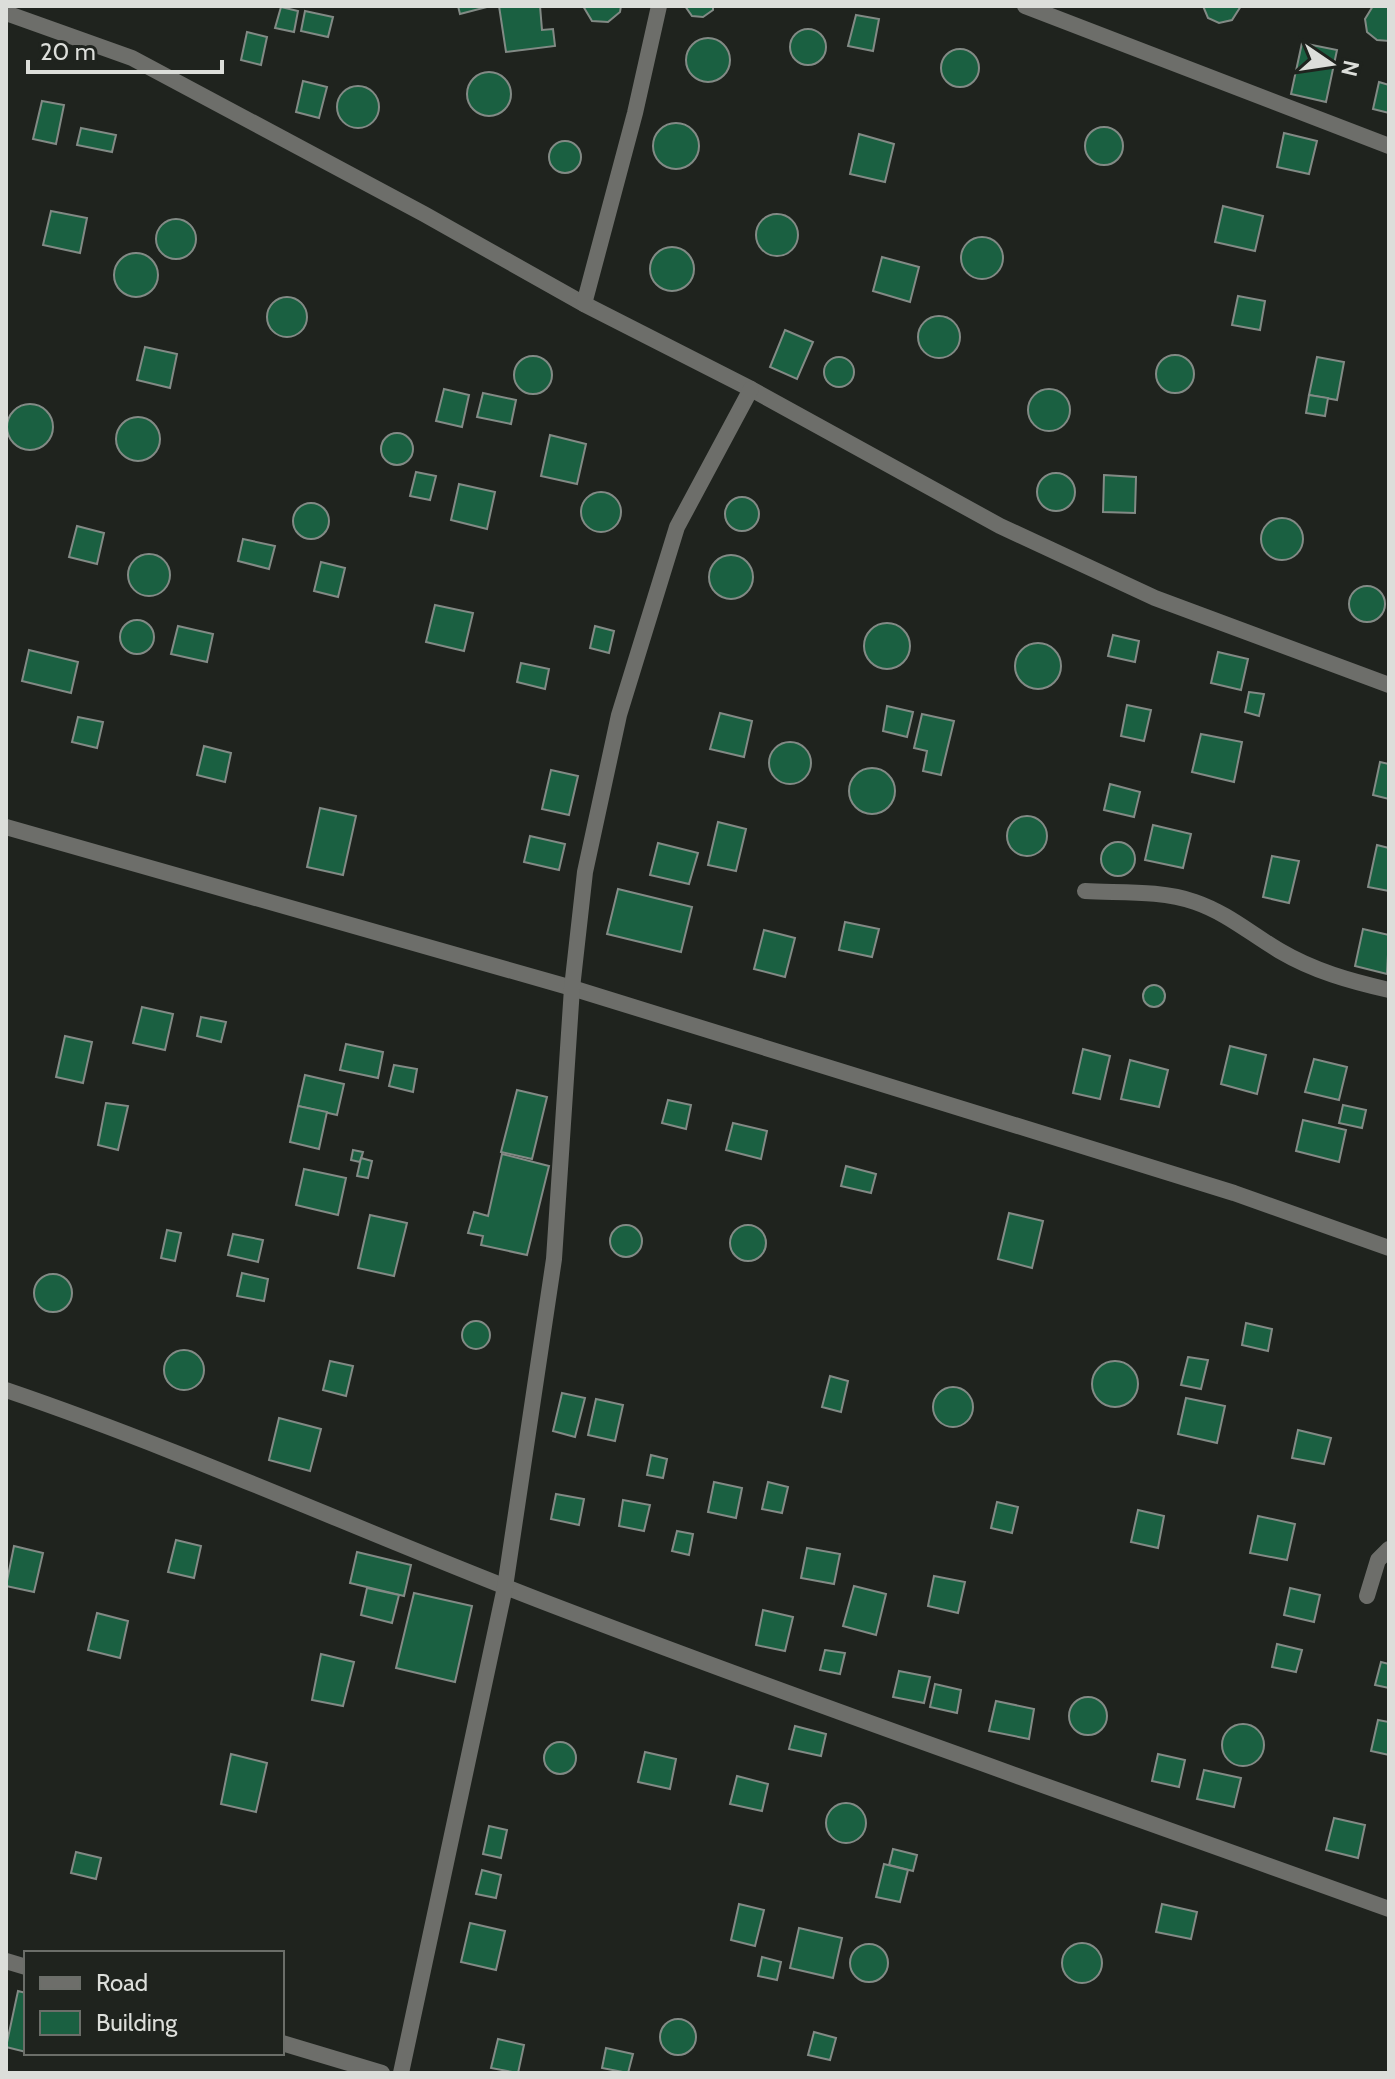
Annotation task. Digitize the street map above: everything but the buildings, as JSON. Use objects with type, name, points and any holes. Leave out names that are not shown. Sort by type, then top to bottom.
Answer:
[{"type":"street","points":[[584,304],[635,113],[659,6]]},
{"type":"street","points":[[1025,6],[1389,146]]},
{"type":"street","points":[[6,13],[132,58],[424,214],[584,304],[751,389],[1000,526],[1155,598],[1389,685]]},
{"type":"street","points":[[401,2073],[505,1587],[554,1259],[572,988],[585,872],[619,715],[677,527],[751,389]]},
{"type":"street","points":[[6,827],[572,988],[1234,1193],[1389,1248]]},
{"type":"street","points":[[1085,891],[1150,894],[1191,900],[1220,911],[1313,969],[1346,981],[1389,990]]},
{"type":"street","points":[[6,1390],[105,1424],[505,1587],[754,1682],[1389,1909]]},
{"type":"street","points":[[1367,1596],[1378,1560],[1389,1549]]},
{"type":"street","points":[[284,2044],[382,2073]]}]
